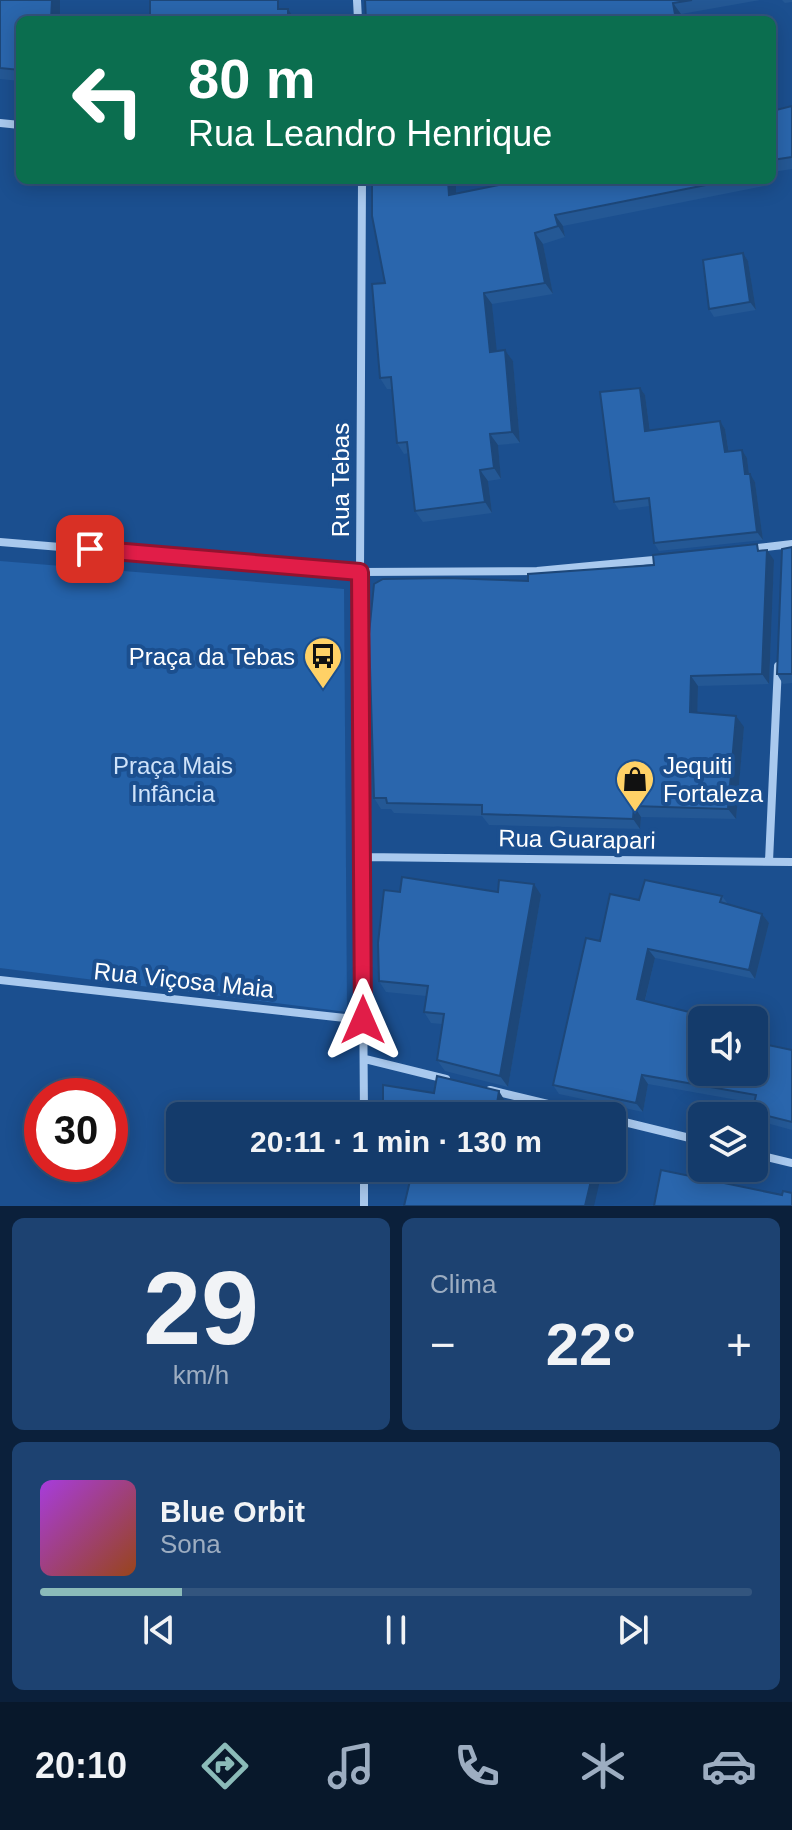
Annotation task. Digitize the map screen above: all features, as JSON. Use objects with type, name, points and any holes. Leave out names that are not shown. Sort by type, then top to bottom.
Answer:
[{"type":"street","name":"Rua Tebas","points":[[362,184],[360,572],[364,1102]]},
{"type":"street","points":[[0,542],[360,572],[537,571],[674,558]]},
{"type":"street","points":[[736,551],[787,544],[782,560]]},
{"type":"street","points":[[769,861],[779,648]]},
{"type":"street","name":"Rua Guarapari","points":[[362,857],[792,862]]},
{"type":"street","name":"Rua Viçosa Maia","points":[[0,980],[363,1020]]},
{"type":"street","points":[[365,1059],[453,1080]]},
{"type":"street","points":[[482,1087],[542,1102]]},
{"type":"street","points":[[626,1122],[688,1138]]},
{"type":"street","points":[[768,1157],[792,1163]]},
{"type":"street","points":[[364,1182],[364,1206]]},
{"type":"green space","name":"Praça Mais Infância","points":[[0,561],[344,589],[347,1012],[0,968]]},
{"type":"building","points":[[0,0],[52,0],[51,16],[16,16],[16,70],[0,68]]},
{"type":"building","points":[[150,0],[278,0],[278,9],[288,9],[288,16],[150,16]]},
{"type":"building","points":[[365,0],[692,0],[673,3],[675,16],[366,16]]},
{"type":"building","points":[[792,106],[792,157],[776,159],[776,110]]},
{"type":"building","points":[[372,184],[448,184],[449,195],[504,184],[711,184],[555,215],[558,226],[535,233],[545,283],[484,293],[490,352],[505,350],[512,432],[490,434],[494,468],[480,470],[485,502],[415,511],[407,442],[397,443],[391,377],[380,378],[372,284],[385,283],[372,216]]},
{"type":"building","points":[[743,253],[750,302],[709,309],[703,260]]},
{"type":"building","points":[[640,388],[645,431],[720,421],[725,452],[742,450],[745,474],[750,474],[757,532],[654,543],[649,498],[614,502],[600,392]]},
{"type":"building","points":[[757,544],[758,551],[767,550],[762,674],[691,676],[690,712],[736,716],[728,809],[634,806],[633,819],[482,814],[482,805],[387,803],[386,798],[374,798],[369,634],[374,584],[383,579],[528,581],[528,574],[654,565],[653,555]]},
{"type":"building","points":[[792,547],[792,674],[777,674],[782,549]]},
{"type":"building","points":[[402,877],[498,892],[499,880],[534,884],[500,1076],[437,1060],[444,1014],[424,1012],[428,986],[379,981],[378,943],[384,890],[400,892]]},
{"type":"building","points":[[645,880],[722,896],[720,902],[762,914],[749,970],[648,949],[637,999],[688,1012],[688,1083],[642,1075],[636,1103],[553,1085],[586,938],[600,941],[610,894],[639,900]]},
{"type":"building","points":[[768,1045],[792,1050],[792,1122],[768,1116],[768,1102],[754,1102],[756,1095],[705,1086],[768,1086]]},
{"type":"building","points":[[437,1076],[499,1091],[497,1102],[383,1102],[383,1085],[434,1093]]},
{"type":"building","points":[[661,1170],[688,1176],[688,1182],[719,1182],[782,1195],[783,1191],[792,1193],[792,1206],[654,1206]]},
{"type":"building","points":[[410,1182],[591,1182],[585,1206],[404,1206]]},
{"type":"place","name":"Praça da Tebas","points":[[323,690]]},
{"type":"place","name":"Jequiti Fortaleza","points":[[635,813]]},
{"type":"route","points":[[90,549],[360,572],[363,1020]]}]
